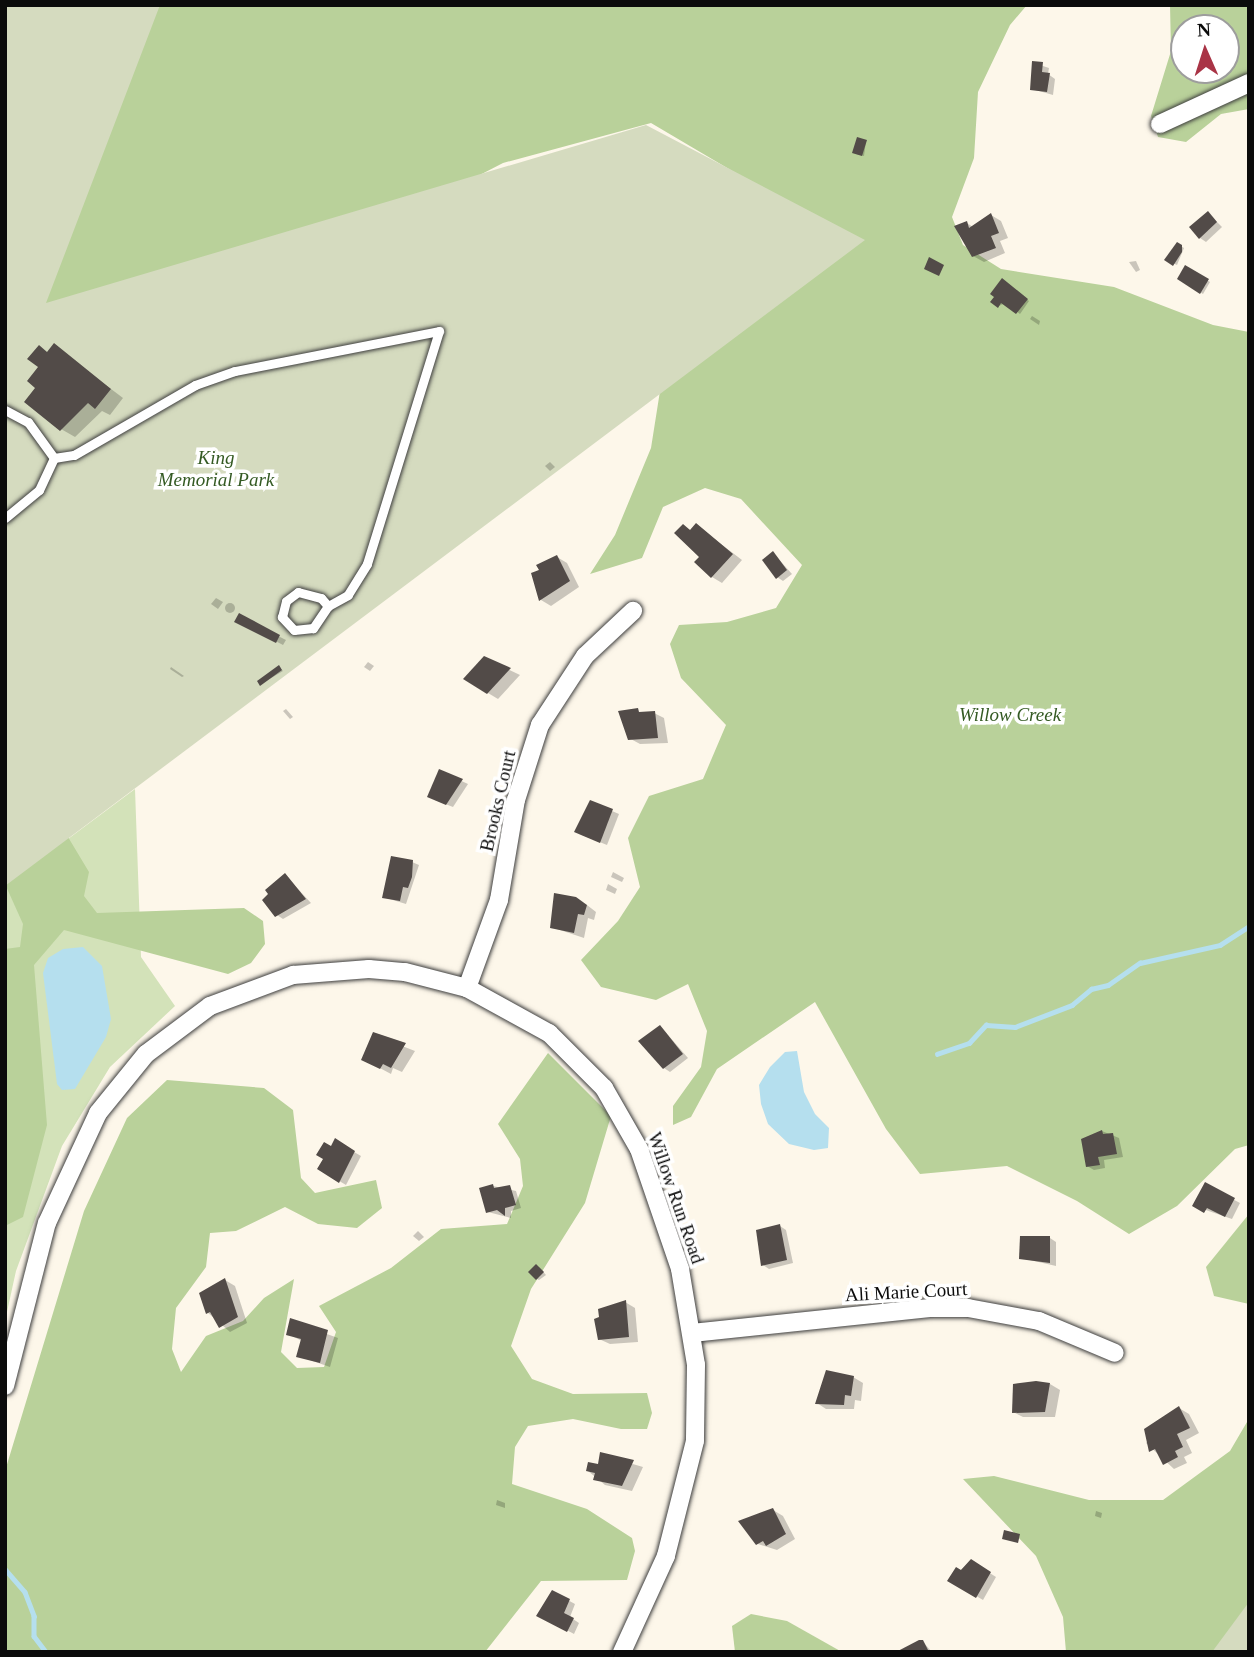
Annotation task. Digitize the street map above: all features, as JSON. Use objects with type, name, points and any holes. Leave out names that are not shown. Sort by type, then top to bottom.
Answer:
[{"type":"street","points":[[1160,124],[1249,83]]},
{"type":"street","name":"Brooks Court","points":[[467,988],[499,900],[516,800],[540,725],[585,656],[633,611]]},
{"type":"street","name":"Willow Run Road","points":[[5,1386],[47,1223],[98,1113],[146,1054],[211,1006],[293,975],[381,970],[467,988],[549,1033],[604,1088],[624,1119],[651,1178],[680,1269],[692,1333],[697,1411],[687,1485],[666,1556],[622,1652]]},
{"type":"street","name":"Ali Marie Court","points":[[692,1333],[930,1308],[968,1308],[1039,1321],[1115,1353]]},
{"type":"lane","points":[[54,458],[91,449],[159,404],[234,371],[439,331],[367,564],[348,594],[328,606],[313,628],[294,630],[282,617],[286,601],[298,592],[321,598],[328,606]]},
{"type":"lane","points":[[5,410],[28,422],[54,458]]},
{"type":"lane","points":[[5,517],[39,490],[54,458]]},
{"type":"green space","name":"Willow Creek","points":[[5,5],[1027,5],[1010,25],[978,92],[974,158],[952,217],[963,245],[1001,269],[1114,287],[1213,325],[1249,332],[1249,1145],[1235,1149],[1177,1206],[1129,1234],[1077,1201],[1007,1166],[920,1174],[886,1129],[815,1002],[717,1069],[691,1117],[673,1125],[673,1106],[701,1067],[707,1031],[688,984],[656,1000],[601,987],[581,960],[618,921],[640,887],[628,838],[649,796],[703,779],[726,725],[681,678],[670,644],[679,625],[727,622],[776,608],[802,565],[741,499],[705,488],[663,507],[642,558],[590,574],[615,535],[651,448],[660,391],[851,241],[651,123],[503,163],[414,209],[21,322]]},
{"type":"green space","name":"King Memorial Park","points":[[5,5],[160,5],[46,303],[646,125],[865,240],[5,886]]},
{"type":"green space","points":[[1170,5],[1249,5],[1249,109],[1221,114],[1186,142],[1158,137],[1151,116],[1170,54],[1170,84],[1240,84],[1240,14],[1170,14]]},
{"type":"green space","points":[[135,789],[141,957],[175,1006],[110,1067],[62,1146],[16,1271],[5,1321],[5,886]]},
{"type":"green space","points":[[65,832],[89,872],[84,896],[97,913],[244,908],[263,921],[265,944],[251,963],[228,974],[64,930],[34,965],[47,1125],[23,1217],[5,1226],[5,949],[20,947],[23,924],[5,884]]},
{"type":"green space","points":[[548,1053],[611,1116],[585,1203],[531,1289],[511,1346],[532,1379],[573,1394],[647,1393],[652,1413],[647,1429],[621,1429],[573,1419],[528,1426],[515,1447],[512,1484],[587,1509],[632,1538],[635,1551],[627,1580],[541,1581],[485,1652],[5,1652],[5,1471],[84,1211],[127,1118],[167,1080],[264,1088],[293,1110],[301,1178],[315,1193],[376,1180],[382,1208],[357,1228],[318,1224],[285,1207],[236,1231],[210,1233],[206,1267],[176,1308],[172,1349],[181,1372],[206,1336],[243,1321],[264,1298],[294,1279],[281,1352],[297,1368],[324,1367],[336,1332],[319,1306],[391,1268],[441,1229],[507,1224],[523,1186],[520,1159],[498,1124]]},
{"type":"green space","points":[[1249,1214],[1249,1304],[1214,1296],[1206,1267]]},
{"type":"green space","points":[[1247,1422],[1249,1652],[1066,1652],[1063,1617],[1036,1556],[963,1479],[994,1476],[1089,1500],[1163,1500],[1230,1451]]},
{"type":"green space","points":[[1249,1602],[1249,1652],[1212,1652]]},
{"type":"green space","points":[[751,1614],[787,1621],[842,1652],[735,1652],[732,1626]]},
{"type":"water","points":[[83,947],[102,966],[111,1019],[106,1037],[75,1089],[62,1090],[57,1084],[43,973],[48,958],[63,949]]},
{"type":"water","points":[[797,1051],[804,1092],[815,1114],[829,1128],[828,1148],[814,1150],[789,1144],[768,1124],[761,1104],[759,1085],[770,1067],[785,1052]]},
{"type":"building","points":[[1032,61],[1043,62],[1042,72],[1050,73],[1047,92],[1030,90]]},
{"type":"building","points":[[857,137],[867,140],[862,156],[852,153]]},
{"type":"building","points":[[1208,211],[1217,222],[1199,239],[1189,227]]},
{"type":"building","points":[[991,213],[999,233],[991,236],[996,248],[972,257],[954,226],[967,221],[969,228]]},
{"type":"building","points":[[1177,242],[1182,245],[1182,252],[1173,266],[1164,260]]},
{"type":"building","points":[[929,257],[944,265],[939,276],[924,269]]},
{"type":"building","points":[[1185,265],[1209,279],[1200,294],[1177,279]]},
{"type":"building","points":[[1002,278],[1028,299],[1016,314],[1001,303],[998,308],[990,302],[994,297],[990,294]]},
{"type":"building","points":[[54,343],[111,389],[95,409],[88,403],[60,431],[24,402],[35,388],[27,381],[38,367],[27,359],[39,345],[47,352]]},
{"type":"building","points":[[696,523],[733,554],[711,578],[694,562],[699,557],[674,533],[683,524],[690,530]]},
{"type":"building","points":[[773,551],[787,570],[776,579],[762,560]]},
{"type":"building","points":[[557,555],[570,581],[539,601],[531,573],[539,570],[536,565]]},
{"type":"building","points":[[239,613],[280,635],[276,643],[234,622]]},
{"type":"building","points":[[484,656],[511,668],[487,694],[463,679]]},
{"type":"building","points":[[279,665],[282,670],[260,686],[257,681]]},
{"type":"building","points":[[638,708],[639,712],[655,711],[658,738],[628,740],[618,711]]},
{"type":"building","points":[[439,769],[463,779],[446,805],[427,797]]},
{"type":"building","points":[[590,800],[613,809],[600,843],[574,832]]},
{"type":"building","points":[[391,856],[413,860],[412,877],[408,888],[403,887],[400,901],[382,898]]},
{"type":"building","points":[[285,873],[306,899],[275,917],[262,900],[268,894],[265,890]]},
{"type":"building","points":[[554,893],[576,897],[587,905],[584,915],[578,914],[574,933],[550,928]]},
{"type":"building","points":[[660,1025],[683,1054],[663,1069],[638,1041]]},
{"type":"building","points":[[373,1032],[406,1043],[391,1068],[383,1064],[380,1069],[361,1060]]},
{"type":"building","points":[[1102,1130],[1103,1134],[1113,1133],[1117,1154],[1098,1157],[1100,1165],[1086,1167],[1081,1139]]},
{"type":"building","points":[[335,1138],[355,1151],[339,1183],[317,1169],[323,1159],[316,1155],[324,1142],[331,1146]]},
{"type":"building","points":[[1205,1182],[1235,1198],[1225,1217],[1207,1208],[1204,1213],[1192,1206]]},
{"type":"building","points":[[493,1184],[494,1188],[510,1185],[516,1205],[505,1208],[505,1216],[497,1210],[486,1213],[479,1188]]},
{"type":"building","points":[[780,1224],[787,1260],[761,1266],[756,1230]]},
{"type":"building","points":[[1020,1236],[1050,1236],[1050,1263],[1019,1259]]},
{"type":"building","points":[[536,1264],[544,1272],[536,1280],[528,1272]]},
{"type":"building","points":[[225,1278],[238,1317],[219,1328],[210,1312],[206,1314],[199,1293]]},
{"type":"building","points":[[626,1300],[629,1337],[598,1340],[594,1319],[599,1317],[598,1309]]},
{"type":"building","points":[[290,1318],[328,1330],[320,1363],[296,1357],[301,1339],[286,1335]]},
{"type":"building","points":[[826,1370],[854,1376],[851,1396],[845,1395],[844,1405],[815,1404]]},
{"type":"building","points":[[1036,1381],[1050,1383],[1045,1412],[1012,1413],[1013,1384]]},
{"type":"building","points":[[1179,1406],[1190,1428],[1177,1434],[1183,1447],[1175,1451],[1178,1457],[1163,1465],[1155,1449],[1149,1452],[1144,1429]]},
{"type":"building","points":[[600,1452],[634,1460],[622,1486],[593,1480],[595,1473],[586,1471],[588,1462],[598,1464]]},
{"type":"building","points":[[773,1508],[786,1534],[766,1546],[763,1541],[756,1545],[738,1521]]},
{"type":"building","points":[[1004,1530],[1020,1534],[1018,1543],[1002,1539]]},
{"type":"building","points":[[971,1559],[991,1572],[976,1598],[947,1581],[956,1567],[961,1570]]},
{"type":"building","points":[[552,1590],[570,1599],[564,1613],[574,1618],[567,1632],[536,1616]]},
{"type":"building","points":[[919,1640],[923,1640],[929,1652],[896,1652]]},
{"type":"waterway","points":[[937,1054],[969,1043],[986,1025],[1015,1027],[1072,1005],[1091,989],[1108,985],[1140,963],[1220,945],[1249,926]]},
{"type":"waterway","points":[[5,1569],[25,1592],[34,1616],[34,1636],[46,1652]]}]
